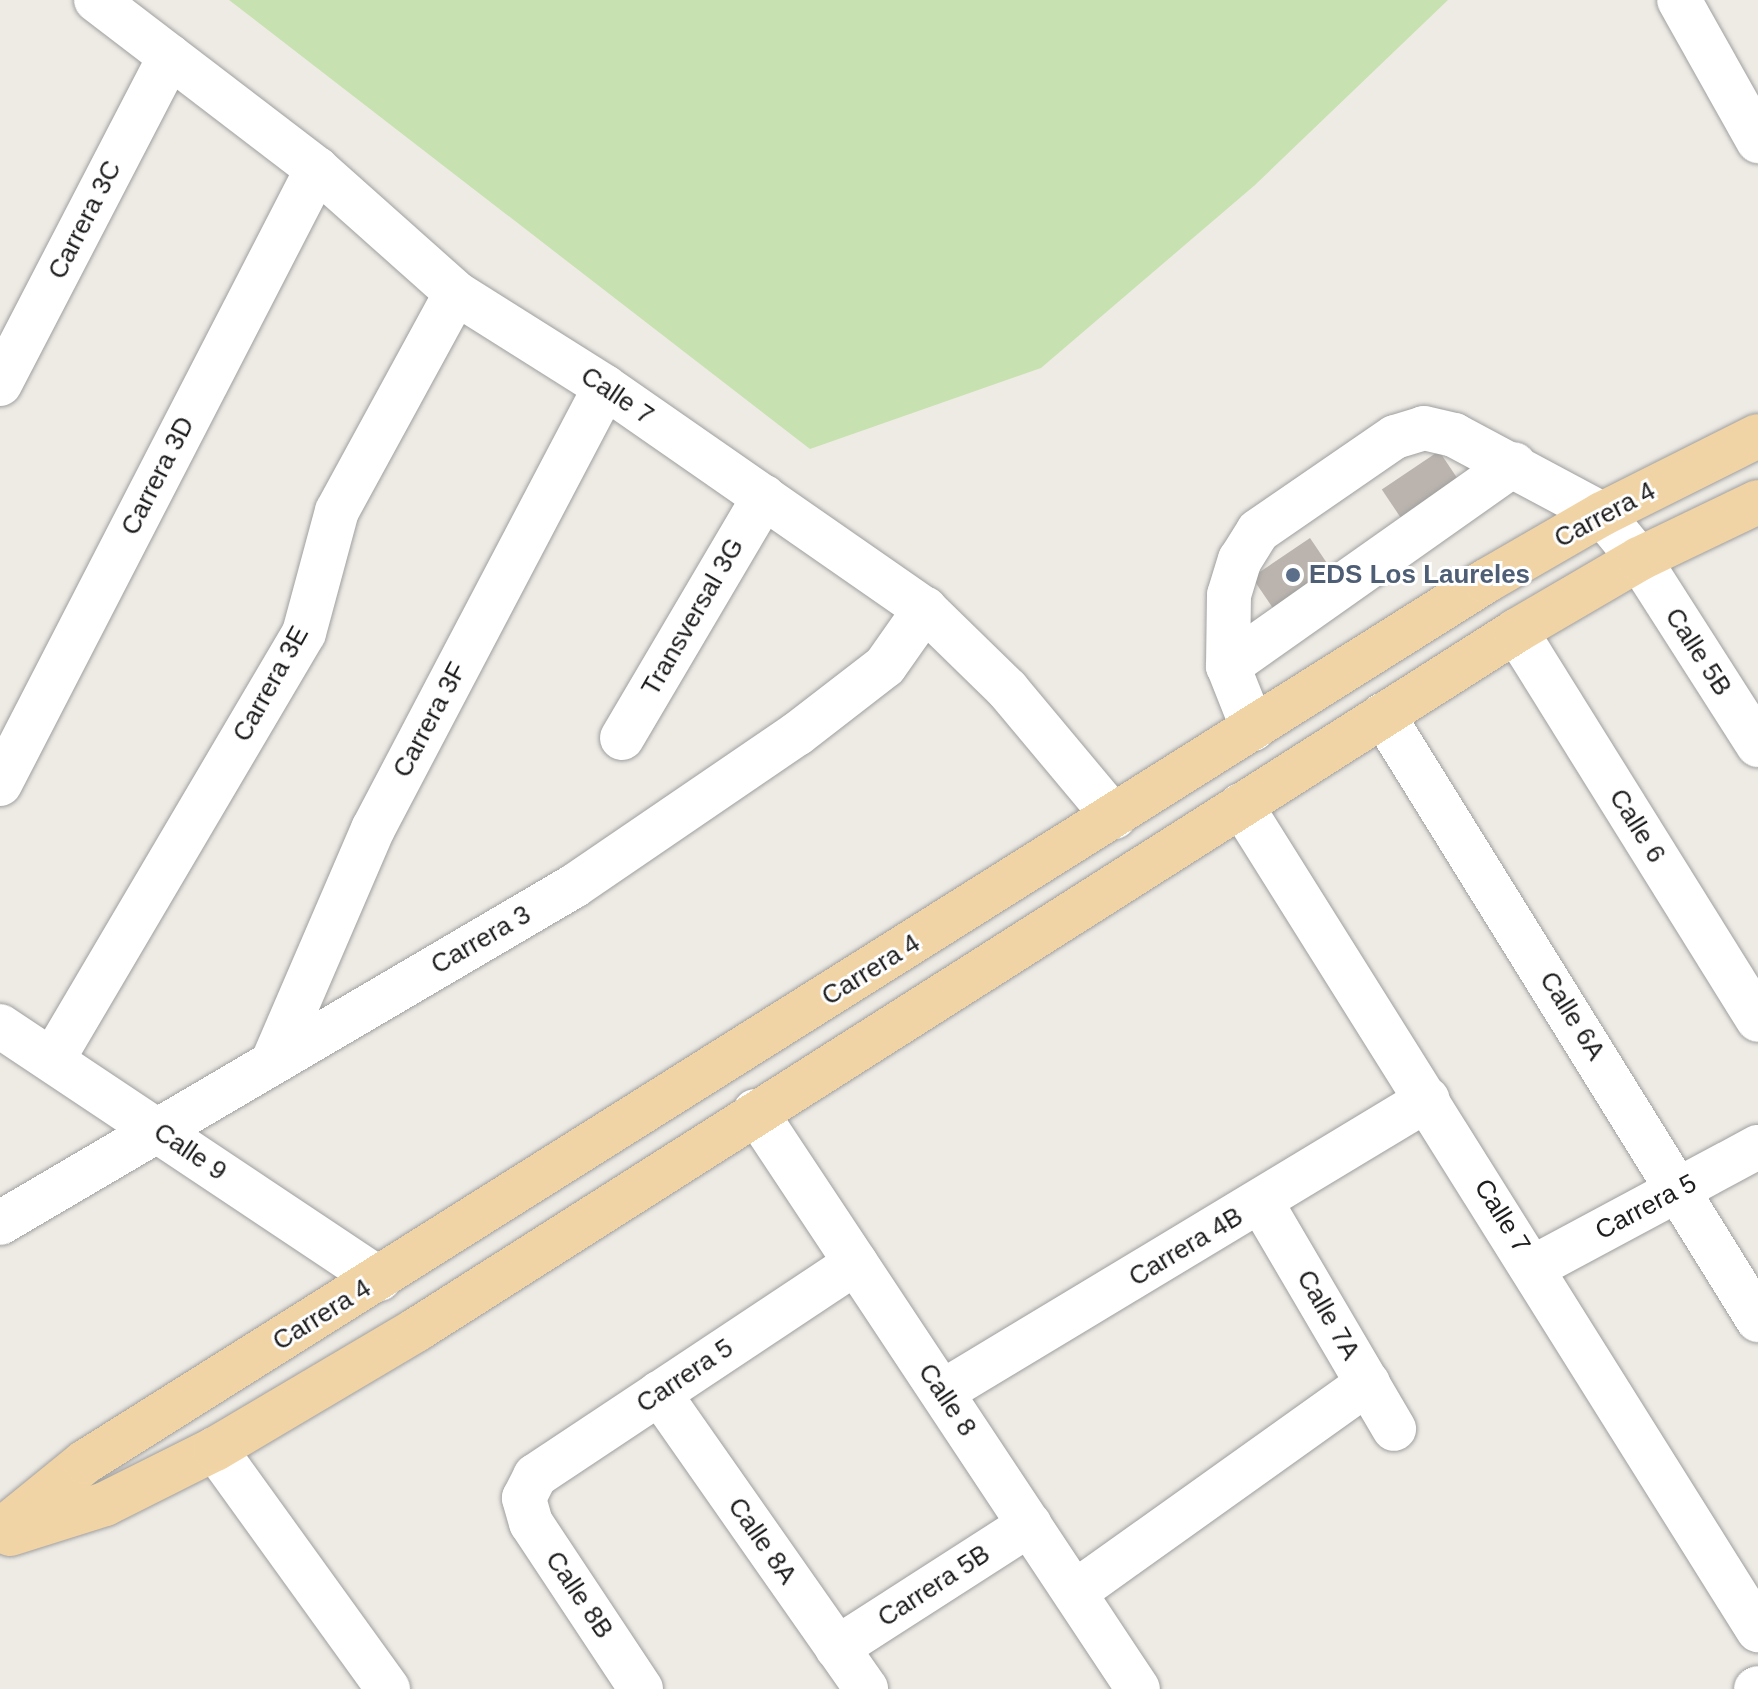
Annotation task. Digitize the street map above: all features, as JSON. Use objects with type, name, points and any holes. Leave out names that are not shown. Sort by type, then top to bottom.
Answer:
[{"type":"main road","name":"Carrera 4","points":[[0,1531],[85,1462],[1486,581],[1602,514],[1758,436]]},
{"type":"main road","name":"Carrera 4","points":[[0,1537],[105,1504],[215,1449],[416,1330],[755,1111],[1516,631],[1639,559],[1758,502]]},
{"type":"street","name":"Calle 7","points":[[96,0],[317,169],[456,293],[605,387],[925,609],[1007,689],[1114,817]]},
{"type":"street","points":[[1679,0],[1758,141]]},
{"type":"street","name":"Carrera 3C","points":[[0,384],[170,56]]},
{"type":"street","name":"Carrera 3D","points":[[0,784],[317,169]]},
{"type":"street","name":"Carrera 3E","points":[[53,1059],[304,633],[337,511],[456,293]]},
{"type":"street","name":"Carrera 3F","points":[[273,1061],[373,829],[605,387]]},
{"type":"street","points":[[1253,729],[1228,666],[1229,595],[1240,560],[1258,531],[1395,437],[1424,428],[1454,435],[1514,464],[1602,514]]},
{"type":"street","points":[[1228,666],[1514,464]]},
{"type":"street","name":"Transversal 3G","points":[[622,738],[764,497]]},
{"type":"street","name":"Calle 5B","points":[[1602,514],[1639,559],[1758,745]]},
{"type":"street","name":"Carrera 3","points":[[0,1223],[154,1128],[574,886],[797,734],[885,666],[925,609]]},
{"type":"street","name":"Calle 6","points":[[1516,631],[1758,1020]]},
{"type":"street","name":"Calle 6A","points":[[1383,715],[1680,1189],[1758,1320]]},
{"type":"street","name":"Calle 7","points":[[1241,805],[1534,1267],[1758,1630]]},
{"type":"street","name":"Calle 9","points":[[0,1026],[379,1279]]},
{"type":"street","name":"Carrera 4B","points":[[942,1392],[1428,1099]]},
{"type":"street","name":"Calle 8","points":[[755,1111],[1138,1689]]},
{"type":"street","name":"Carrera 5","points":[[1534,1267],[1758,1147]]},
{"type":"street","name":"Calle 7A","points":[[1261,1202],[1394,1429]]},
{"type":"street","name":"Carrera 5","points":[[524,1498],[535,1476],[856,1263]]},
{"type":"street","points":[[1075,1592],[1368,1383]]},
{"type":"street","name":"Calle 8A","points":[[659,1393],[866,1689]]},
{"type":"street","points":[[215,1449],[371,1683]]},
{"type":"street","name":"Calle 8B","points":[[524,1498],[531,1523],[641,1689]]},
{"type":"street","name":"Carrera 5B","points":[[837,1648],[1030,1524]]},
{"type":"green space","points":[[229,0],[1448,0],[1255,185],[1041,368],[810,449]]},
{"type":"building","name":"EDS Los Laureles","points":[[1439,451],[1461,484],[1404,523],[1382,490]]},
{"type":"building","name":"EDS Los Laureles","points":[[1310,538],[1333,573],[1275,612],[1252,577]]},
{"type":"place","name":"EDS Los Laureles","points":[[1293,575]]}]
